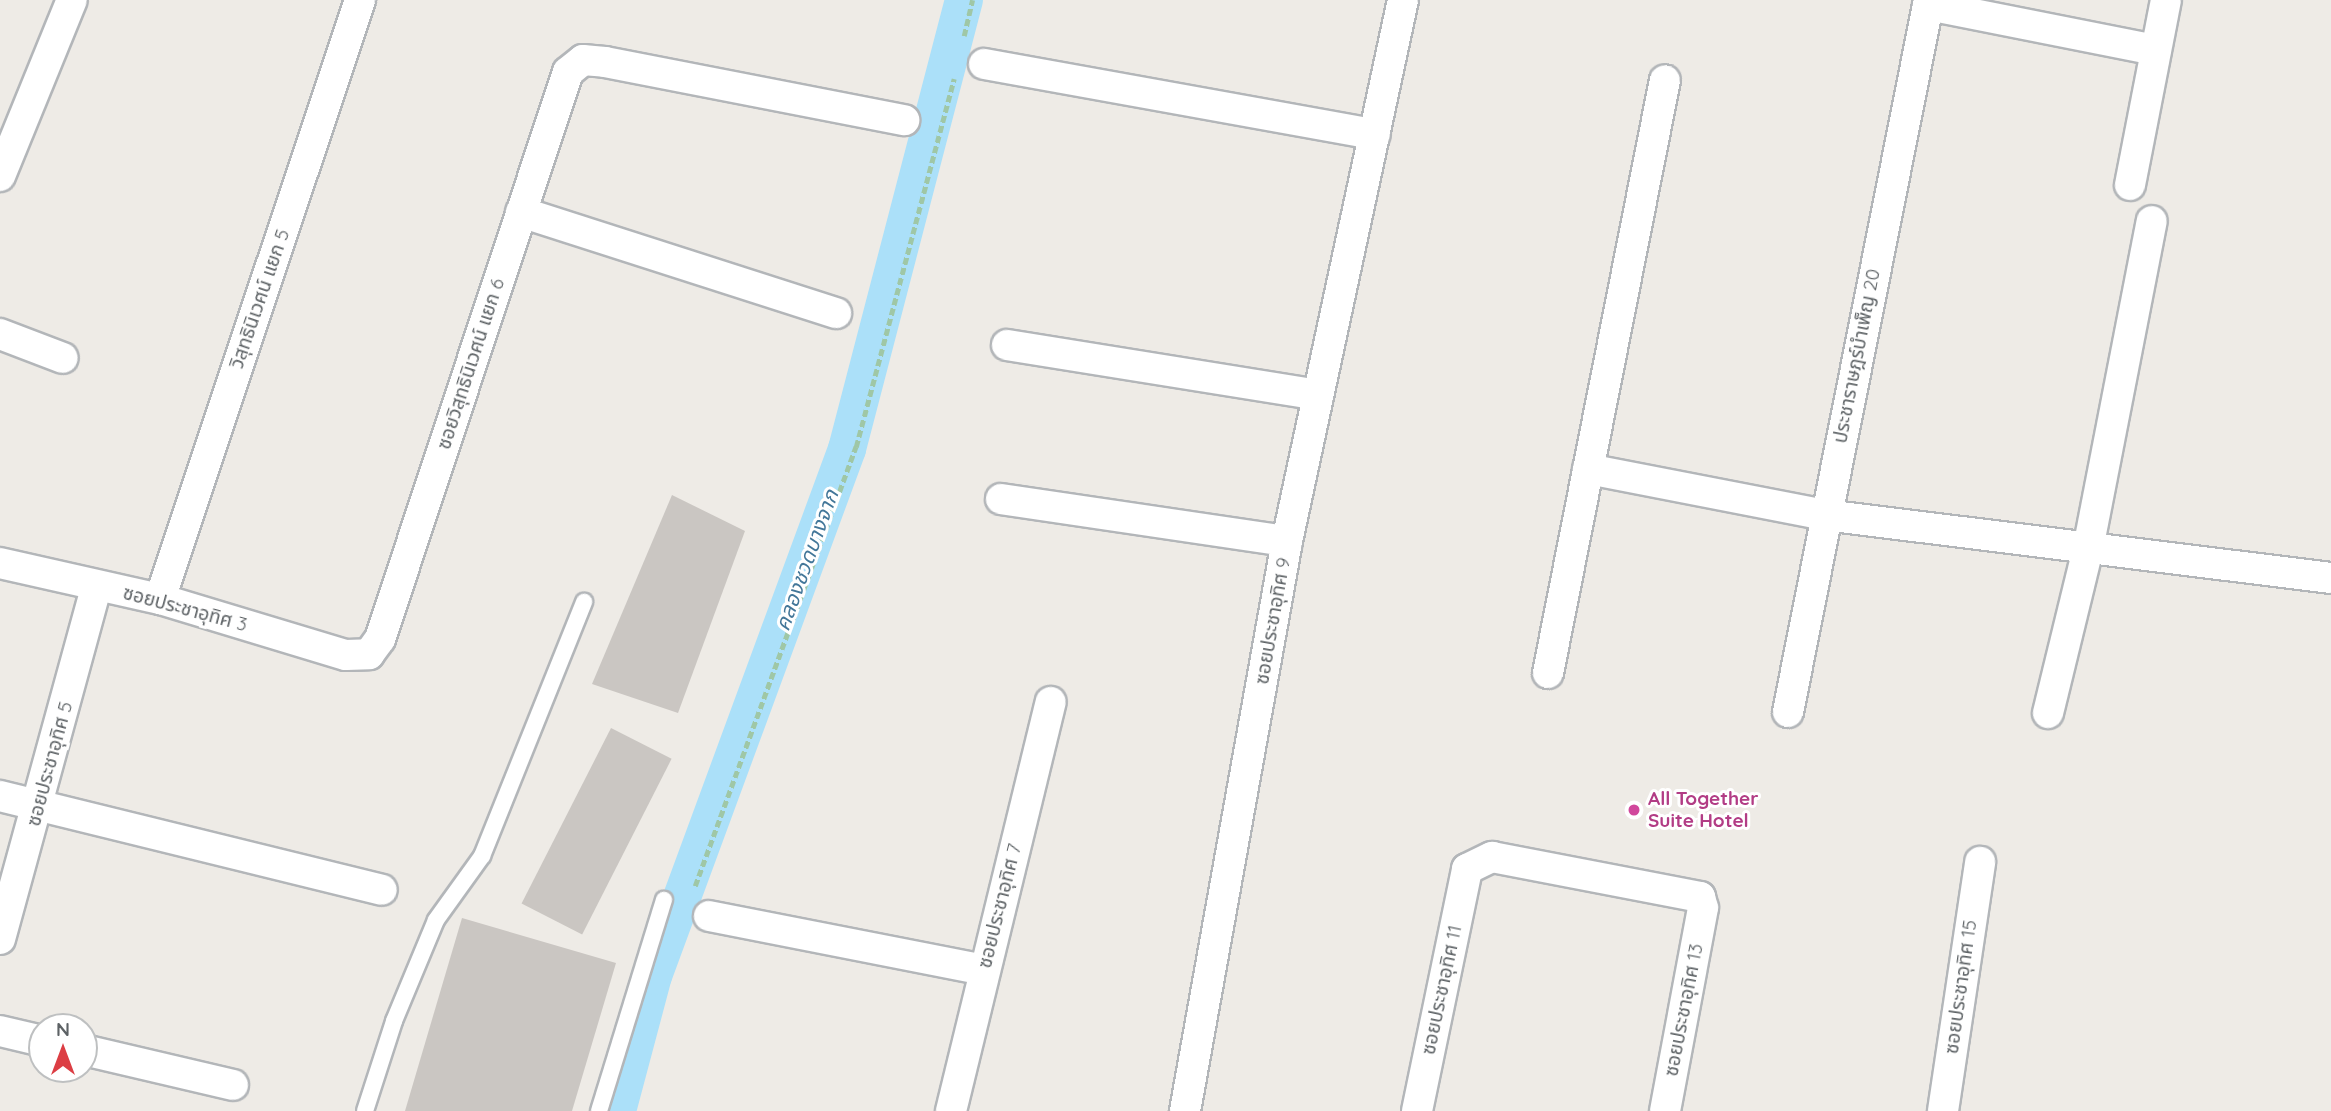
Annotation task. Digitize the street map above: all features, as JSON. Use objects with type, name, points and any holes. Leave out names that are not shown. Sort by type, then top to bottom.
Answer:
[{"type":"street","points":[[0,176],[72,0]]},
{"type":"street","name":"วิสุทธินิเวศน์ แยก 5","points":[[160,599],[360,0]]},
{"type":"street","name":"ซอยประชาอุทิศ 9","points":[[1185,1111],[1287,541],[1403,0]]},
{"type":"street","points":[[2130,185],[2166,0]]},
{"type":"street","points":[[1928,3],[2156,50]]},
{"type":"street","name":"ประชาราษฎร์บำเพ็ญ 20","points":[[1788,712],[1928,3]]},
{"type":"street","name":"ซอยวิสุทธินิเวศน์ แยก 6","points":[[369,654],[380,639],[568,72],[583,60],[606,62],[904,120]]},
{"type":"street","points":[[971,64],[1376,134]]},
{"type":"street","points":[[1548,673],[1665,80]]},
{"type":"street","points":[[521,212],[836,313]]},
{"type":"street","points":[[2048,713],[2088,549],[2152,221]]},
{"type":"street","points":[[0,334],[63,358]]},
{"type":"street","points":[[1007,345],[1318,395]]},
{"type":"street","points":[[1588,468],[1825,515],[2331,578]]},
{"type":"street","points":[[1001,499],[1287,541]]},
{"type":"street","name":"ซอยประชาอุทิศ 3","points":[[0,563],[96,588],[160,599],[346,655],[369,654]]},
{"type":"street","name":"ซอยประชาอุทิศ 5","points":[[0,939],[40,804],[96,588]]},
{"type":"street","name":"ซอยประชาอุทิศ 7","points":[[951,1111],[1051,702]]},
{"type":"street","points":[[0,796],[382,890]]},
{"type":"street","name":"ซอยประชาอุทิศ 13","points":[[1467,869],[1492,857],[1690,892],[1700,897],[1703,908],[1665,1111]]},
{"type":"street","name":"ซอยประชาอุทิศ 15","points":[[1943,1111],[1980,862]]},
{"type":"street","name":"ซอยประชาอุทิศ 11","points":[[1417,1111],[1467,869]]},
{"type":"street","points":[[709,916],[984,970]]},
{"type":"street","points":[[0,1031],[28,1038]]},
{"type":"street","points":[[98,1054],[233,1085]]},
{"type":"lane","points":[[365,1111],[394,1021],[436,920],[482,856],[584,602]]},
{"type":"lane","points":[[599,1111],[664,900]]},
{"type":"path","points":[[964,38],[972,0]]},
{"type":"path","points":[[694,889],[856,447],[971,64]]},
{"type":"building","points":[[672,495],[745,531],[678,713],[592,684]]},
{"type":"building","points":[[611,728],[672,759],[582,934],[522,904]]},
{"type":"building","points":[[462,918],[616,963],[572,1111],[405,1111]]},
{"type":"waterway","name":"คลองชวดบางจาก","points":[[617,1111],[653,976],[847,449],[964,0]]},
{"type":"place","name":"All Together Suite Hotel","points":[[1634,810]]}]
